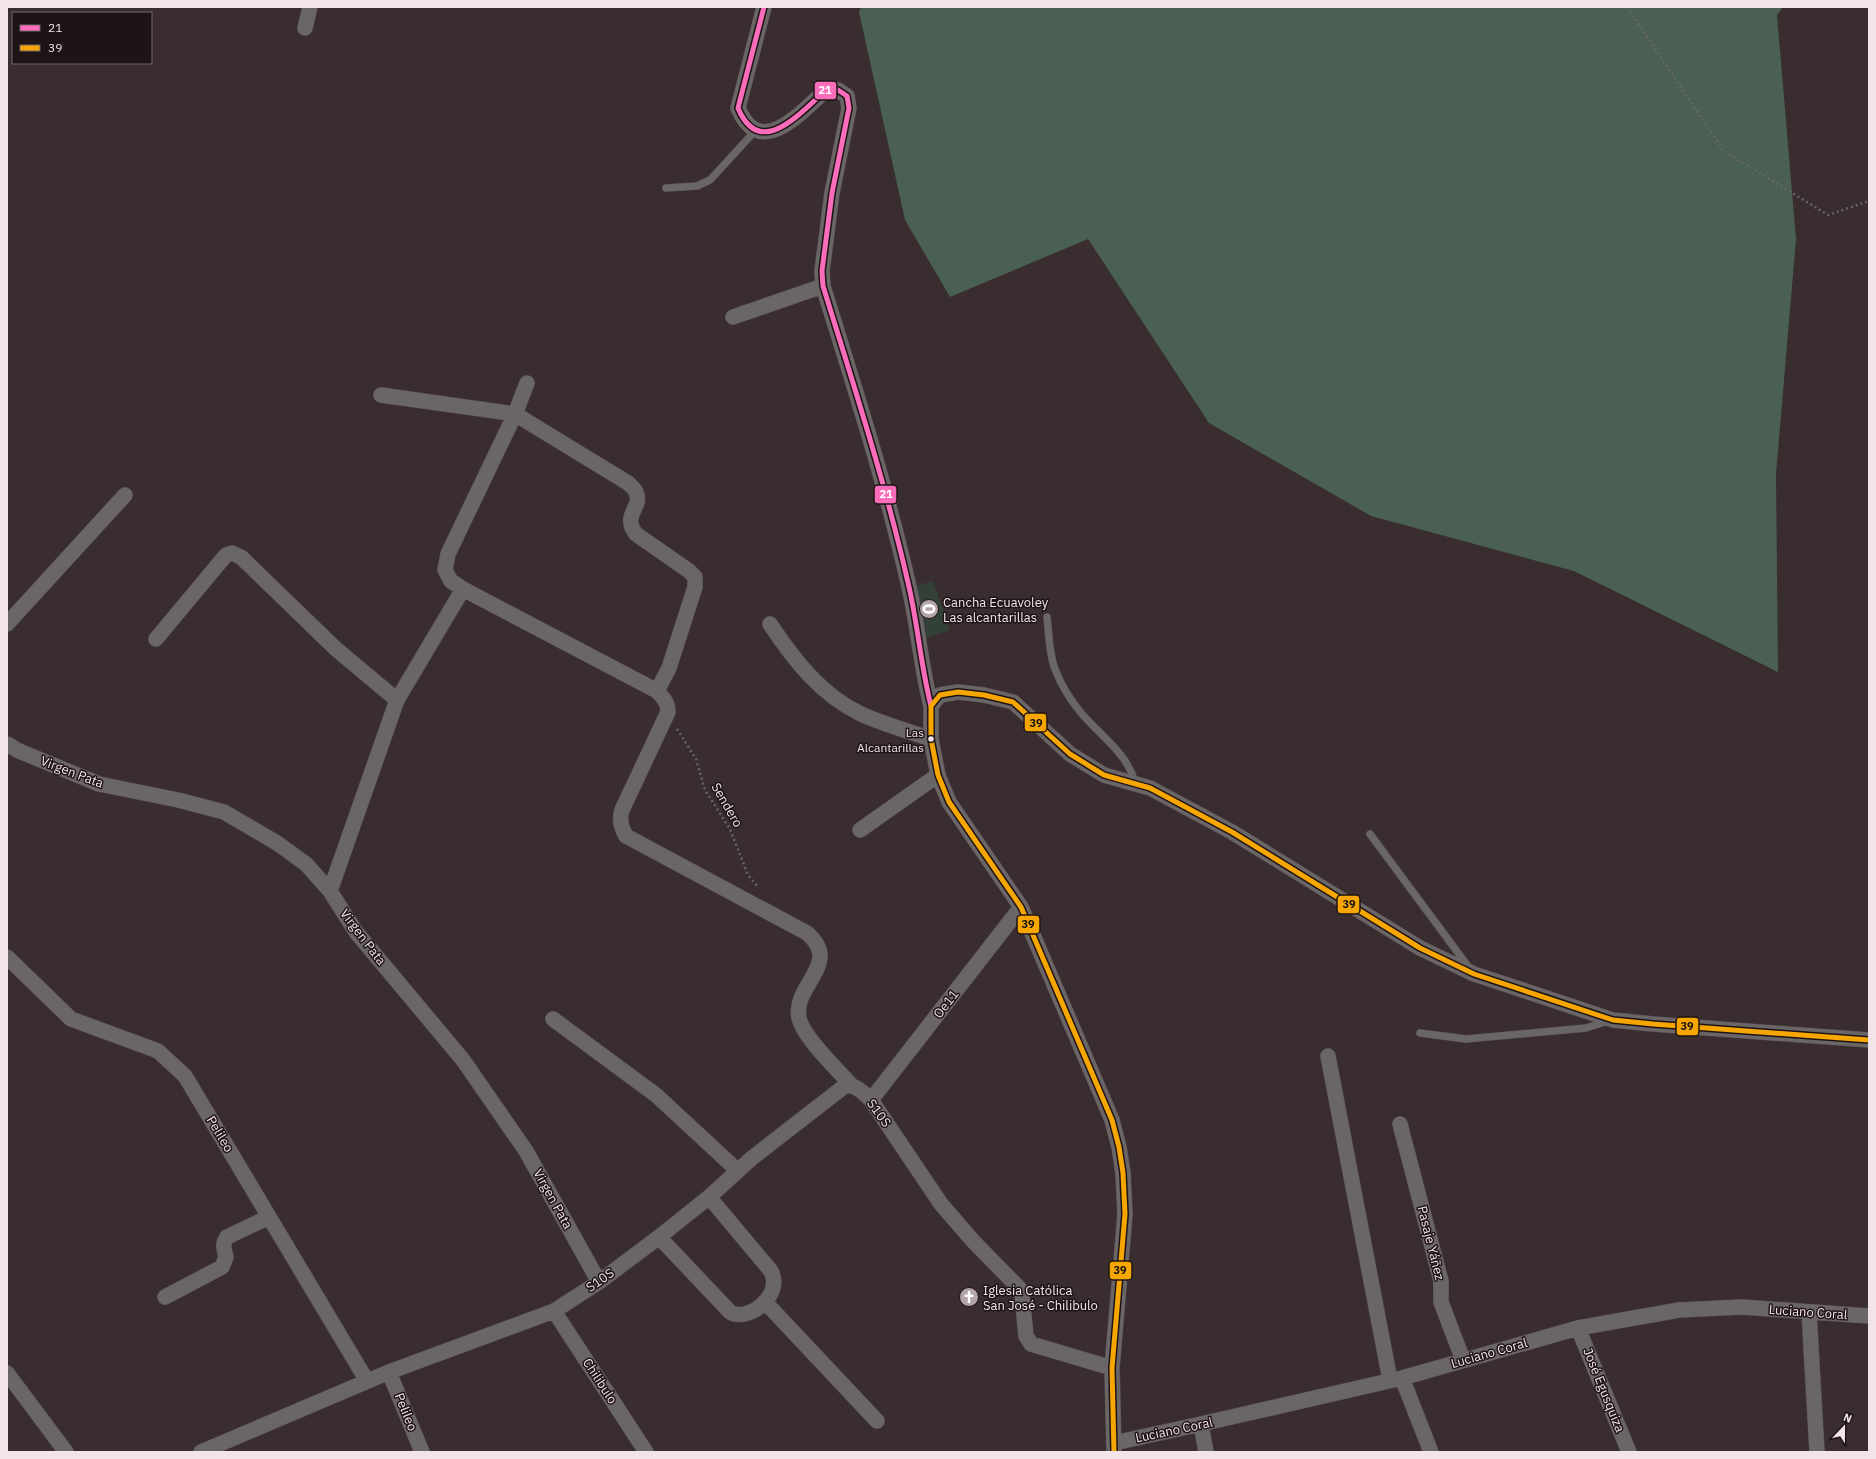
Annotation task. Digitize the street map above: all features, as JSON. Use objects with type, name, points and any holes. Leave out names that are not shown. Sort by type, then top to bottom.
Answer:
[{"type":"street","points":[[305,28],[310,7]]},
{"type":"street","points":[[764,7],[738,108],[743,121],[755,131],[772,132],[791,120],[826,90],[838,90],[847,96],[849,108],[832,193],[822,270],[823,286],[880,469],[909,588],[924,680],[931,706],[931,739],[938,775],[949,802],[1021,907],[1112,1120],[1119,1147],[1123,1173],[1125,1214],[1112,1368],[1114,1447]]},
{"type":"street","points":[[733,317],[823,286]]},
{"type":"street","points":[[527,383],[515,414],[448,554],[445,570],[451,581],[462,589],[657,692],[667,703],[668,712],[622,810],[620,823],[623,830],[626,836],[807,933],[813,939],[817,945],[820,960],[814,974],[801,995],[798,1012],[799,1020],[806,1034],[851,1085]]},
{"type":"street","points":[[381,395],[515,414],[628,483],[636,492],[637,502],[630,520],[631,526],[636,534],[689,571],[695,577],[695,586],[669,668],[657,692]]},
{"type":"street","points":[[7,624],[126,495]]},
{"type":"street","points":[[156,639],[226,555],[232,553],[241,557],[336,649],[397,700]]},
{"type":"street","points":[[330,891],[397,700],[462,589]]},
{"type":"street","points":[[770,624],[796,661],[824,690],[836,699],[862,714],[931,739]]},
{"type":"street","points":[[931,706],[940,695],[958,692],[984,695],[1013,702],[1070,754],[1104,775],[1150,788],[1232,832],[1420,948],[1474,974],[1614,1020],[1869,1040]]},
{"type":"street","name":"Virgen Pata","points":[[7,744],[19,751],[99,784],[178,800],[224,812],[277,843],[306,864],[330,891],[356,932],[463,1060],[526,1151],[599,1282]]},
{"type":"street","points":[[860,830],[938,775]]},
{"type":"street","name":"Oe11","points":[[871,1100],[1021,907]]},
{"type":"street","name":"Pelileo","points":[[7,957],[71,1019],[158,1051],[185,1076],[367,1381]]},
{"type":"street","points":[[553,1019],[656,1095],[737,1170]]},
{"type":"street","points":[[1328,1056],[1396,1379],[1431,1452]]},
{"type":"street","name":"S10S","points":[[201,1452],[389,1372],[554,1311],[599,1282],[659,1237],[709,1197],[737,1170],[846,1085],[851,1085],[871,1100],[942,1204],[973,1241],[1019,1288],[1022,1295],[1028,1340],[1031,1344],[1112,1368]]},
{"type":"street","name":"Pasaje Yáñez","points":[[1400,1124],[1441,1281],[1441,1302],[1463,1360]]},
{"type":"street","points":[[659,1237],[730,1312],[737,1315],[742,1315],[765,1302],[775,1287],[771,1271],[709,1197]]},
{"type":"street","points":[[165,1297],[222,1267],[226,1257],[223,1248],[224,1241],[227,1237],[269,1217]]},
{"type":"street","points":[[765,1302],[878,1422]]},
{"type":"street","name":"Luciano Coral","points":[[1114,1447],[1201,1424],[1396,1379],[1578,1328],[1678,1310],[1742,1307],[1869,1316]]},
{"type":"street","name":"Chilibulo","points":[[554,1311],[646,1452]]},
{"type":"street","points":[[1809,1312],[1817,1452]]},
{"type":"street","name":"José Egusquiza","points":[[1578,1328],[1629,1452]]},
{"type":"street","points":[[7,1372],[66,1452]]},
{"type":"street","name":"Pelileo","points":[[389,1372],[422,1452]]},
{"type":"street","points":[[1201,1424],[1206,1452]]},
{"type":"lane","points":[[666,188],[697,186],[710,180],[755,131]]},
{"type":"lane","points":[[1047,618],[1055,668],[1067,692],[1082,714],[1096,727],[1132,770],[1135,784]]},
{"type":"lane","points":[[1370,834],[1474,974]]},
{"type":"lane","points":[[1420,1033],[1466,1039],[1514,1036],[1586,1028],[1614,1020]]},
{"type":"path","points":[[1627,7],[1724,151],[1828,215],[1869,201]]},
{"type":"path","name":"Sendero","points":[[668,712],[696,759],[705,790],[730,829],[748,876],[758,888]]},
{"type":"shaded area","name":"Cancha Ecuavoley Las alcantarillas","points":[[933,581],[950,630],[923,639],[909,588]]},
{"type":"green space","points":[[861,7],[1783,7],[1777,15],[1796,239],[1776,474],[1778,672],[1574,571],[1371,516],[1209,423],[1088,239],[950,297],[905,220],[859,12]]},
{"type":"transit line","name":"21","points":[[764,7],[738,108],[747,123],[758,131],[769,131],[781,127],[793,119],[826,90],[838,90],[847,96],[849,108],[832,193],[822,271],[823,286],[869,436],[900,549],[912,602],[931,706]]},
{"type":"transit line","name":"39","points":[[1114,1452],[1112,1368],[1125,1214],[1123,1173],[1119,1147],[1112,1120],[1021,907],[949,802],[938,775],[931,739],[931,706],[940,695],[958,692],[984,695],[1013,702],[1070,754],[1104,775],[1150,788],[1232,832],[1420,948],[1474,974],[1613,1020],[1869,1040]]},
{"type":"place","name":"Cancha Ecuavoley Las alcantarillas","points":[[929,609]]},
{"type":"place","name":"Las Alcantarillas","points":[[931,739]]},
{"type":"place","name":"Iglesia Católica San José - Chilibulo","points":[[969,1297]]}]
